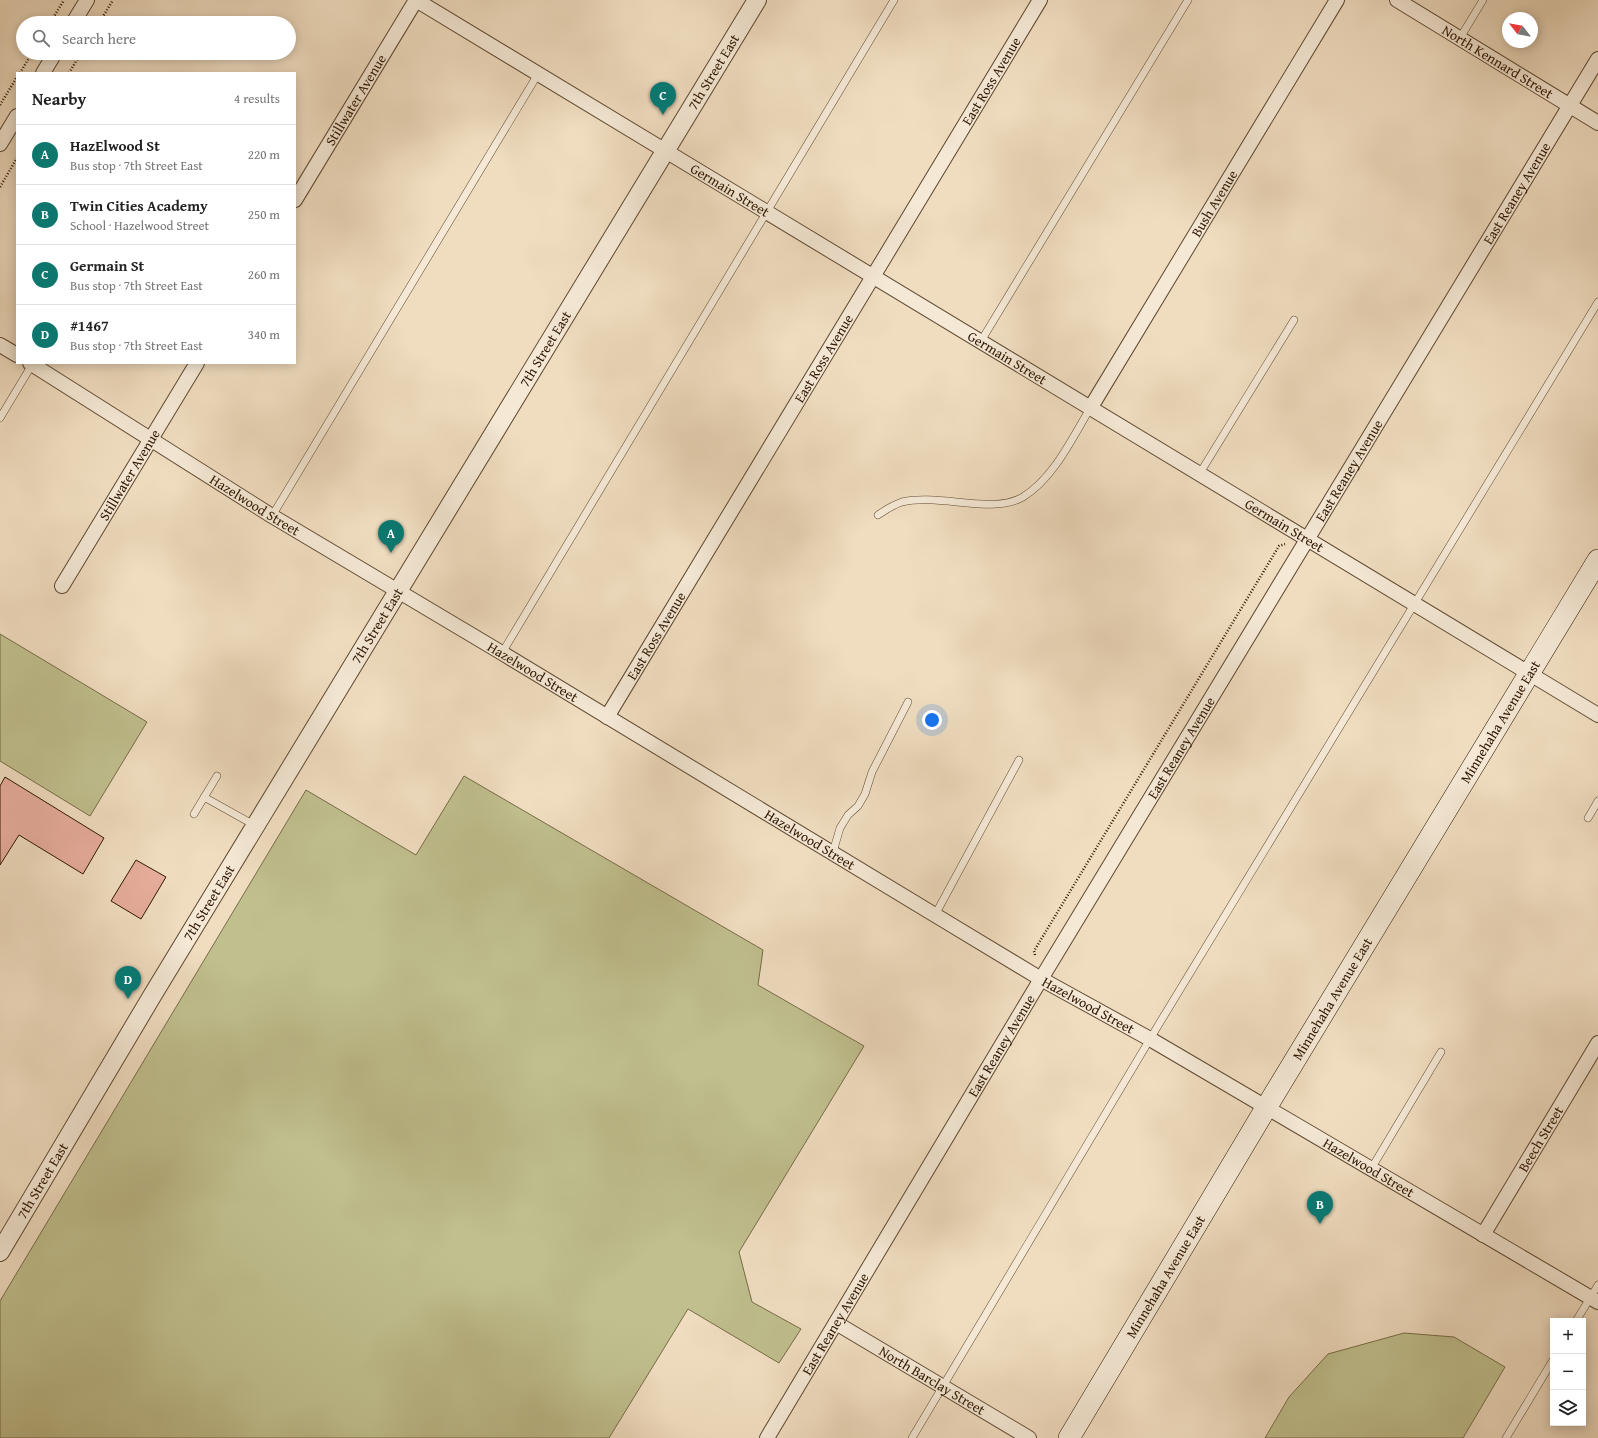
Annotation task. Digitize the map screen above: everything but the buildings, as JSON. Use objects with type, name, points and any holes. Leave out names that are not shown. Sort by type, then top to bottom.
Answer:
[{"type":"main road","name":"Minnehaha Avenue East","points":[[1069,1438],[1266,1108],[1598,560]]},
{"type":"street","points":[[77,16],[87,0]]},
{"type":"street","name":"Germain Street","points":[[416,0],[1598,715]]},
{"type":"street","name":"Stillwater Avenue","points":[[296,198],[416,0]]},
{"type":"street","name":"7th Street East","points":[[0,1252],[256,826],[757,0]]},
{"type":"street","name":"East Ross Avenue","points":[[607,717],[1040,0]]},
{"type":"street","name":"Bush Avenue","points":[[1091,407],[1337,0]]},
{"type":"street","name":"North Kennard Street","points":[[1397,0],[1598,123]]},
{"type":"street","name":"East Reaney Avenue","points":[[767,1438],[1041,979],[1598,59]]},
{"type":"street","points":[[44,72],[51,60]]},
{"type":"street","points":[[0,144],[16,118]]},
{"type":"street","points":[[0,345],[16,354]]},
{"type":"street","name":"Hazelwood Street","points":[[34,364],[272,516],[833,852],[1041,979],[1150,1039],[1594,1300]]},
{"type":"street","name":"Stillwater Avenue","points":[[62,586],[196,364]]},
{"type":"street","name":"Beech Street","points":[[1483,1235],[1598,1043]]},
{"type":"street","name":"North Barclay Street","points":[[836,1323],[1028,1438]]},
{"type":"lane","points":[[502,653],[894,0]]},
{"type":"lane","points":[[981,341],[1188,0]]},
{"type":"lane","points":[[1460,38],[1483,0]]},
{"type":"lane","points":[[272,516],[538,74]]},
{"type":"lane","points":[[912,1438],[1150,1039],[1598,302]]},
{"type":"lane","points":[[1200,473],[1294,320]]},
{"type":"lane","points":[[0,418],[31,364]]},
{"type":"lane","points":[[878,515],[901,503],[919,500],[938,499],[992,504],[1010,502],[1023,496],[1049,472],[1091,407]]},
{"type":"lane","points":[[833,852],[840,828],[848,815],[858,806],[865,794],[872,772],[908,702]]},
{"type":"lane","points":[[935,915],[1019,760]]},
{"type":"lane","points":[[194,814],[217,776]]},
{"type":"lane","points":[[204,797],[256,826]]},
{"type":"lane","points":[[1588,818],[1598,801]]},
{"type":"lane","points":[[1371,1169],[1441,1052]]},
{"type":"lane","points":[[1579,1318],[1594,1300],[1598,1285]]},
{"type":"lane","points":[[1506,1438],[1550,1365]]},
{"type":"path","points":[[54,16],[64,0]]},
{"type":"path","points":[[103,16],[113,0]]},
{"type":"path","points":[[21,72],[28,60]]},
{"type":"path","points":[[69,72],[76,60]]},
{"type":"path","points":[[0,105],[16,79]]},
{"type":"path","points":[[0,187],[16,160]]},
{"type":"path","points":[[1034,955],[1034,951],[1271,560],[1280,546],[1285,543]]},
{"type":"shaded area","points":[[0,634],[147,722],[90,816],[0,761]]},
{"type":"shaded area","points":[[464,776],[763,950],[758,985],[864,1046],[739,1252],[752,1302],[801,1329],[779,1363],[688,1309],[609,1438],[0,1438],[0,1301],[306,790],[416,855]]},
{"type":"shaded area","points":[[1404,1333],[1454,1337],[1505,1367],[1463,1438],[1265,1438],[1289,1397],[1328,1354]]},
{"type":"place","name":"Germain St","points":[[663,115]]},
{"type":"place","name":"HazElwood St","points":[[391,553]]},
{"type":"place","name":"#1467","points":[[128,999]]},
{"type":"place","name":"Twin Cities Academy","points":[[1320,1224]]}]
